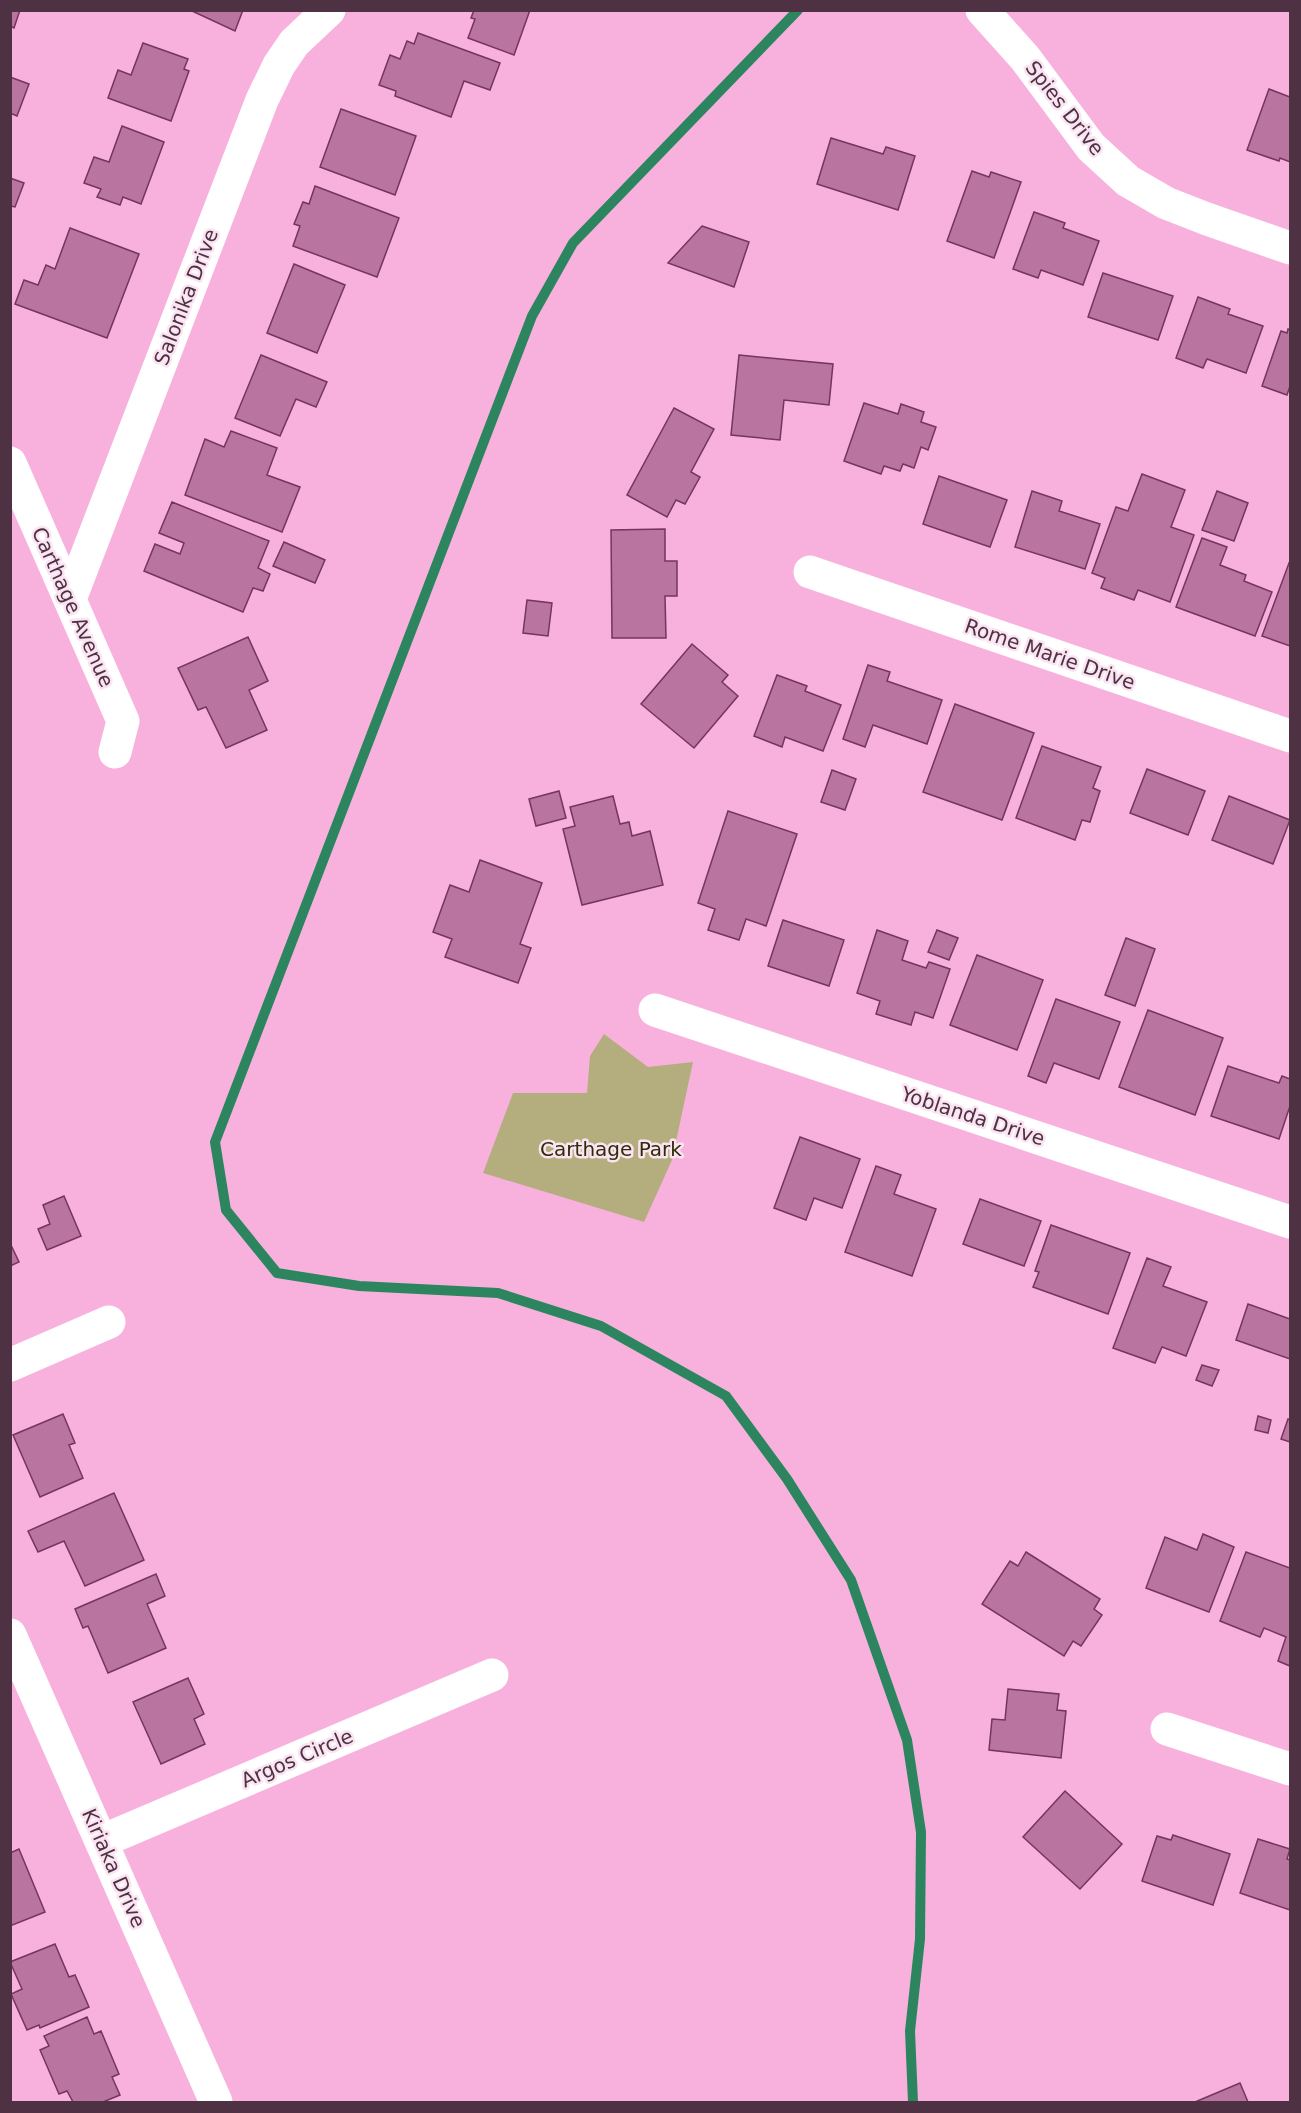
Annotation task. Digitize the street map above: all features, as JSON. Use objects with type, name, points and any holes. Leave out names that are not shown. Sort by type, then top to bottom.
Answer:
[{"type":"street","name":"Salonika Drive","points":[[70,599],[262,100],[279,65],[294,43],[329,10]]},
{"type":"street","name":"Spies Drive","points":[[982,10],[1025,58],[1091,147],[1128,181],[1166,203],[1290,248]]},
{"type":"street","name":"Carthage Avenue","points":[[10,463],[123,721],[115,752]]},
{"type":"street","name":"Rome Marie Drive","points":[[810,572],[1290,736]]},
{"type":"street","name":"Yoblanda Drive","points":[[655,1010],[1290,1222]]},
{"type":"street","points":[[10,1365],[109,1322]]},
{"type":"street","name":"Kiriaka Drive","points":[[10,1635],[216,2103]]},
{"type":"street","name":"Argos Circle","points":[[102,1841],[492,1676]]},
{"type":"street","points":[[1167,1729],[1290,1768]]},
{"type":"green space","name":"Carthage Park","points":[[604,1034],[648,1067],[693,1062],[672,1160],[644,1222],[483,1173],[513,1093],[587,1093],[590,1056]]},
{"type":"building","points":[[10,10],[20,10],[14,28],[10,26]]},
{"type":"building","points":[[190,10],[243,10],[235,31]]},
{"type":"building","points":[[474,10],[530,10],[514,55],[468,38],[475,19],[471,18]]},
{"type":"building","points":[[418,33],[500,63],[490,90],[464,81],[451,117],[395,96],[396,91],[379,85],[390,55],[400,59],[407,41],[414,44]]},
{"type":"building","points":[[143,43],[188,59],[184,69],[189,71],[171,121],[108,98],[118,70],[131,75]]},
{"type":"building","points":[[10,77],[29,84],[17,116],[10,113]]},
{"type":"building","points":[[1269,89],[1290,97],[1290,162],[1280,158],[1279,161],[1247,150]]},
{"type":"building","points":[[341,109],[416,136],[395,195],[320,167]]},
{"type":"building","points":[[122,126],[164,142],[141,204],[123,197],[120,205],[97,197],[101,189],[84,183],[94,157],[109,162]]},
{"type":"building","points":[[831,138],[883,154],[886,147],[915,156],[898,210],[817,184]]},
{"type":"building","points":[[972,171],[989,177],[991,172],[1021,182],[994,258],[947,241]]},
{"type":"building","points":[[10,178],[24,183],[15,207],[10,206]]},
{"type":"building","points":[[315,186],[399,218],[377,277],[293,246],[300,226],[294,224],[303,202],[309,204]]},
{"type":"building","points":[[1034,212],[1065,223],[1063,228],[1099,241],[1083,285],[1041,270],[1038,278],[1013,269]]},
{"type":"building","points":[[702,226],[749,242],[734,287],[668,263]]},
{"type":"building","points":[[70,228],[139,254],[107,338],[15,304],[24,280],[38,285],[46,265],[55,269]]},
{"type":"building","points":[[294,264],[345,285],[317,353],[267,333]]},
{"type":"building","points":[[1103,273],[1173,296],[1158,340],[1088,317]]},
{"type":"building","points":[[1198,297],[1230,309],[1228,314],[1263,326],[1246,373],[1207,359],[1203,368],[1176,358]]},
{"type":"building","points":[[1288,329],[1290,330],[1290,386],[1287,395],[1262,386],[1281,331],[1287,333]]},
{"type":"building","points":[[261,355],[327,382],[316,407],[296,399],[280,436],[235,418]]},
{"type":"building","points":[[739,355],[833,364],[829,405],[784,400],[780,440],[731,435]]},
{"type":"building","points":[[864,403],[898,414],[901,404],[924,412],[921,422],[936,427],[928,450],[921,447],[914,468],[903,464],[900,471],[884,466],[881,474],[844,461]]},
{"type":"building","points":[[674,408],[714,429],[691,472],[700,477],[685,504],[676,500],[667,517],[627,495]]},
{"type":"building","points":[[231,431],[277,448],[267,475],[300,487],[282,532],[185,495],[205,439],[224,447]]},
{"type":"building","points":[[1142,474],[1185,490],[1171,527],[1194,535],[1170,602],[1138,590],[1134,600],[1101,588],[1105,578],[1092,573],[1116,507],[1128,511]]},
{"type":"building","points":[[939,476],[1007,500],[990,547],[923,524]]},
{"type":"building","points":[[1032,491],[1062,501],[1059,511],[1100,524],[1085,569],[1015,547]]},
{"type":"building","points":[[1217,491],[1248,503],[1234,541],[1202,530]]},
{"type":"building","points":[[172,502],[269,541],[258,568],[270,574],[263,591],[253,588],[243,612],[144,571],[155,544],[180,554],[184,543],[159,533]]},
{"type":"building","points":[[665,529],[665,561],[677,561],[677,596],[665,596],[666,638],[612,638],[611,530]]},
{"type":"building","points":[[1202,538],[1227,547],[1220,565],[1246,575],[1244,581],[1272,592],[1255,636],[1176,607]]},
{"type":"building","points":[[284,542],[325,560],[315,583],[273,566]]},
{"type":"building","points":[[1290,564],[1290,646],[1262,636]]},
{"type":"building","points":[[527,600],[552,603],[548,636],[523,633]]},
{"type":"building","points":[[248,637],[268,681],[249,690],[267,730],[226,748],[206,707],[198,710],[178,668]]},
{"type":"building","points":[[692,644],[728,675],[722,682],[738,696],[694,748],[641,704]]},
{"type":"building","points":[[868,665],[890,672],[887,681],[942,700],[927,744],[873,725],[865,747],[843,739]]},
{"type":"building","points":[[777,675],[807,686],[805,691],[841,705],[823,751],[785,737],[782,747],[754,736]]},
{"type":"building","points":[[955,704],[1034,733],[1002,820],[923,792]]},
{"type":"building","points":[[1042,746],[1101,767],[1093,788],[1100,791],[1090,822],[1082,820],[1075,840],[1016,818]]},
{"type":"building","points":[[1147,769],[1205,791],[1188,835],[1130,813]]},
{"type":"building","points":[[832,770],[856,779],[845,810],[821,802]]},
{"type":"building","points":[[559,791],[566,818],[536,826],[529,799]]},
{"type":"building","points":[[613,796],[620,824],[629,822],[632,836],[650,831],[663,885],[582,905],[563,829],[575,826],[570,807]]},
{"type":"building","points":[[1229,796],[1290,820],[1273,864],[1212,840]]},
{"type":"building","points":[[728,811],[797,834],[766,926],[746,919],[739,940],[708,930],[715,909],[698,903]]},
{"type":"building","points":[[480,860],[542,883],[520,944],[531,948],[518,983],[445,957],[452,939],[433,932],[450,885],[469,892]]},
{"type":"building","points":[[783,920],[844,940],[829,986],[768,966]]},
{"type":"building","points":[[877,930],[908,941],[902,960],[926,968],[929,962],[950,969],[933,1018],[915,1012],[911,1025],[876,1014],[880,1001],[857,993]]},
{"type":"building","points":[[937,930],[958,938],[949,960],[928,952]]},
{"type":"building","points":[[1126,938],[1155,949],[1135,1006],[1105,995]]},
{"type":"building","points":[[977,955],[1043,980],[1017,1050],[950,1025]]},
{"type":"building","points":[[1056,999],[1120,1022],[1099,1079],[1054,1063],[1046,1083],[1028,1076]]},
{"type":"building","points":[[1148,1010],[1223,1038],[1195,1115],[1119,1087]]},
{"type":"building","points":[[1228,1066],[1279,1083],[1282,1076],[1290,1079],[1290,1106],[1279,1139],[1211,1116]]},
{"type":"building","points":[[800,1137],[860,1159],[842,1208],[814,1198],[806,1220],[774,1208]]},
{"type":"building","points":[[876,1166],[901,1175],[894,1194],[936,1209],[912,1276],[845,1252]]},
{"type":"building","points":[[64,1196],[81,1236],[47,1250],[38,1229],[50,1224],[43,1205]]},
{"type":"building","points":[[980,1199],[1041,1221],[1024,1266],[963,1244]]},
{"type":"building","points":[[1051,1225],[1130,1253],[1108,1314],[1033,1287],[1039,1272],[1035,1271]]},
{"type":"building","points":[[10,1243],[19,1262],[10,1266]]},
{"type":"building","points":[[1147,1258],[1171,1267],[1163,1286],[1207,1302],[1186,1356],[1162,1347],[1155,1363],[1113,1348]]},
{"type":"building","points":[[1248,1304],[1290,1319],[1290,1359],[1236,1340]]},
{"type":"building","points":[[1202,1365],[1219,1370],[1212,1386],[1196,1380]]},
{"type":"building","points":[[63,1414],[75,1443],[69,1445],[83,1478],[40,1497],[13,1435]]},
{"type":"building","points":[[1258,1416],[1271,1420],[1268,1433],[1255,1430]]},
{"type":"building","points":[[1288,1419],[1290,1420],[1290,1442],[1281,1439]]},
{"type":"building","points":[[114,1493],[144,1560],[85,1586],[64,1541],[38,1552],[28,1531]]},
{"type":"building","points":[[1203,1534],[1234,1547],[1209,1612],[1146,1588],[1165,1537],[1197,1550]]},
{"type":"building","points":[[1026,1552],[1100,1599],[1094,1609],[1102,1615],[1081,1646],[1073,1641],[1064,1656],[982,1604],[1010,1561],[1018,1566]]},
{"type":"building","points":[[1246,1552],[1290,1568],[1290,1666],[1278,1661],[1286,1637],[1264,1628],[1260,1637],[1220,1621]]},
{"type":"building","points":[[156,1574],[165,1596],[147,1604],[166,1648],[108,1673],[88,1626],[83,1628],[75,1609]]},
{"type":"building","points":[[188,1678],[204,1714],[194,1719],[205,1744],[161,1764],[133,1702]]},
{"type":"building","points":[[1008,1689],[1059,1694],[1057,1710],[1066,1711],[1061,1758],[989,1750],[992,1719],[1005,1720]]},
{"type":"building","points":[[1065,1791],[1122,1844],[1080,1889],[1023,1837]]},
{"type":"building","points":[[1173,1835],[1230,1854],[1213,1905],[1142,1881],[1157,1836],[1171,1840]]},
{"type":"building","points":[[1258,1839],[1290,1849],[1287,1859],[1290,1860],[1290,1910],[1240,1893]]},
{"type":"building","points":[[19,1849],[45,1912],[10,1926],[10,1853]]},
{"type":"building","points":[[55,1944],[69,1977],[75,1975],[89,2007],[40,2028],[39,2025],[27,2030],[11,1994],[22,1989],[10,1962]]},
{"type":"building","points":[[87,2017],[94,2034],[101,2031],[119,2074],[112,2077],[120,2095],[103,2102],[73,2102],[67,2091],[59,2094],[40,2050],[49,2046],[44,2036]]},
{"type":"building","points":[[1240,2083],[1248,2102],[1195,2102]]},
{"type":"waterway","points":[[798,10],[573,243],[532,316],[215,1142],[226,1210],[277,1273],[359,1286],[498,1293],[601,1326],[726,1396],[787,1479],[851,1580],[907,1740],[921,1832],[920,1939],[910,2031],[913,2102]]}]
